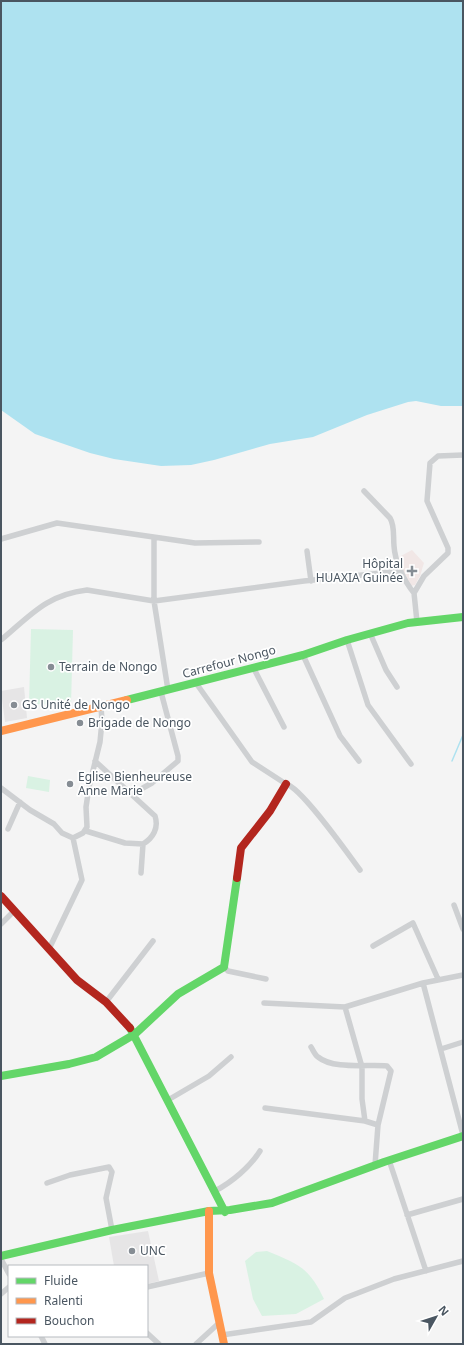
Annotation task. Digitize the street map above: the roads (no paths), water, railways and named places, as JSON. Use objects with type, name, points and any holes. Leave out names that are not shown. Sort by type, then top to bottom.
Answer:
[{"type":"street","points":[[414,593],[424,576],[448,553],[448,548],[427,501],[430,463],[438,456],[463,455]]},
{"type":"street","points":[[364,491],[393,523],[394,548],[401,571],[414,593],[417,622]]},
{"type":"street","points":[[1,539],[57,523],[195,543],[259,542]]},
{"type":"street","points":[[132,794],[152,783],[178,761],[164,691],[154,601],[154,538]]},
{"type":"street","points":[[307,551],[311,581]]},
{"type":"street","points":[[1,640],[43,604],[63,594],[87,590],[154,601],[401,571]]},
{"type":"street","name":"Carrefour Nongo","points":[[1,731],[303,655],[370,633],[417,622],[463,617]]},
{"type":"street","points":[[370,633],[386,670],[396,687]]},
{"type":"street","points":[[347,640],[368,704],[411,764]]},
{"type":"street","points":[[303,655],[340,736],[359,761]]},
{"type":"street","points":[[253,667],[284,727]]},
{"type":"street","points":[[196,682],[252,762],[286,784],[291,785],[311,807],[360,870]]},
{"type":"street","points":[[86,831],[88,794],[102,721],[101,707]]},
{"type":"street","points":[[74,838],[86,831],[125,843],[143,844],[148,841],[154,832],[156,821],[155,816],[95,762]]},
{"type":"street","points":[[224,967],[241,848],[270,811],[286,784]]},
{"type":"street","points":[[1,788],[54,824],[62,833],[74,838]]},
{"type":"street","points":[[8,829],[20,802]]},
{"type":"street","points":[[49,949],[82,880],[74,838]]},
{"type":"street","points":[[141,873],[143,844]]},
{"type":"street","points":[[1,896],[78,980],[106,1002],[123,1018],[135,1034],[225,1212]]},
{"type":"street","points":[[454,905],[463,928]]},
{"type":"street","points":[[1,924],[14,910]]},
{"type":"street","points":[[373,946],[413,923],[438,979]]},
{"type":"street","points":[[106,1002],[153,941]]},
{"type":"street","points":[[224,967],[228,971],[266,979]]},
{"type":"street","points":[[1,1076],[69,1064],[96,1056],[135,1034],[178,994],[224,967]]},
{"type":"street","points":[[264,1003],[345,1007],[423,983],[463,975]]},
{"type":"street","points":[[1,1256],[112,1230],[209,1212],[225,1212],[254,1208],[290,1198],[375,1165],[463,1135],[423,983]]},
{"type":"street","points":[[345,1007],[362,1067],[362,1099],[365,1121]]},
{"type":"street","points":[[441,1049],[463,1042]]},
{"type":"street","points":[[311,1047],[317,1057],[326,1062],[362,1067],[387,1066],[391,1071],[378,1125],[375,1165]]},
{"type":"street","points":[[168,1100],[209,1076],[231,1057]]},
{"type":"street","points":[[265,1108],[365,1121],[378,1125]]},
{"type":"street","points":[[215,1191],[227,1185],[256,1158],[260,1151]]},
{"type":"street","points":[[389,1160],[426,1271]]},
{"type":"street","points":[[47,1183],[70,1175],[109,1166],[112,1172],[106,1198],[112,1230]]},
{"type":"street","points":[[407,1215],[463,1199]]},
{"type":"street","points":[[209,1212],[208,1273],[224,1344]]},
{"type":"street","points":[[1,1259],[8,1272]]},
{"type":"street","points":[[222,1335],[310,1322],[345,1298],[394,1279],[463,1261]]},
{"type":"street","points":[[148,1287],[208,1273]]},
{"type":"street","points":[[196,1344],[219,1323]]},
{"type":"street","points":[[148,1334],[160,1344]]},
{"type":"water","points":[[1,1],[463,1],[463,406],[441,406],[416,401],[408,402],[367,415],[313,437],[270,444],[191,465],[161,466],[114,459],[90,453],[35,434],[1,410]]},
{"type":"waterway","points":[[452,761],[463,735]]},
{"type":"place","name":"Hôpital HUAXIA Guinée","points":[[412,571]]},
{"type":"place","name":"Terrain de Nongo","points":[[51,667]]},
{"type":"place","name":"GS Unité de Nongo","points":[[14,705]]},
{"type":"place","name":"Brigade de Nongo","points":[[80,723]]},
{"type":"place","name":"Eglise Bienheureuse Anne Marie","points":[[70,784]]},
{"type":"place","name":"UNC","points":[[132,1251]]}]
